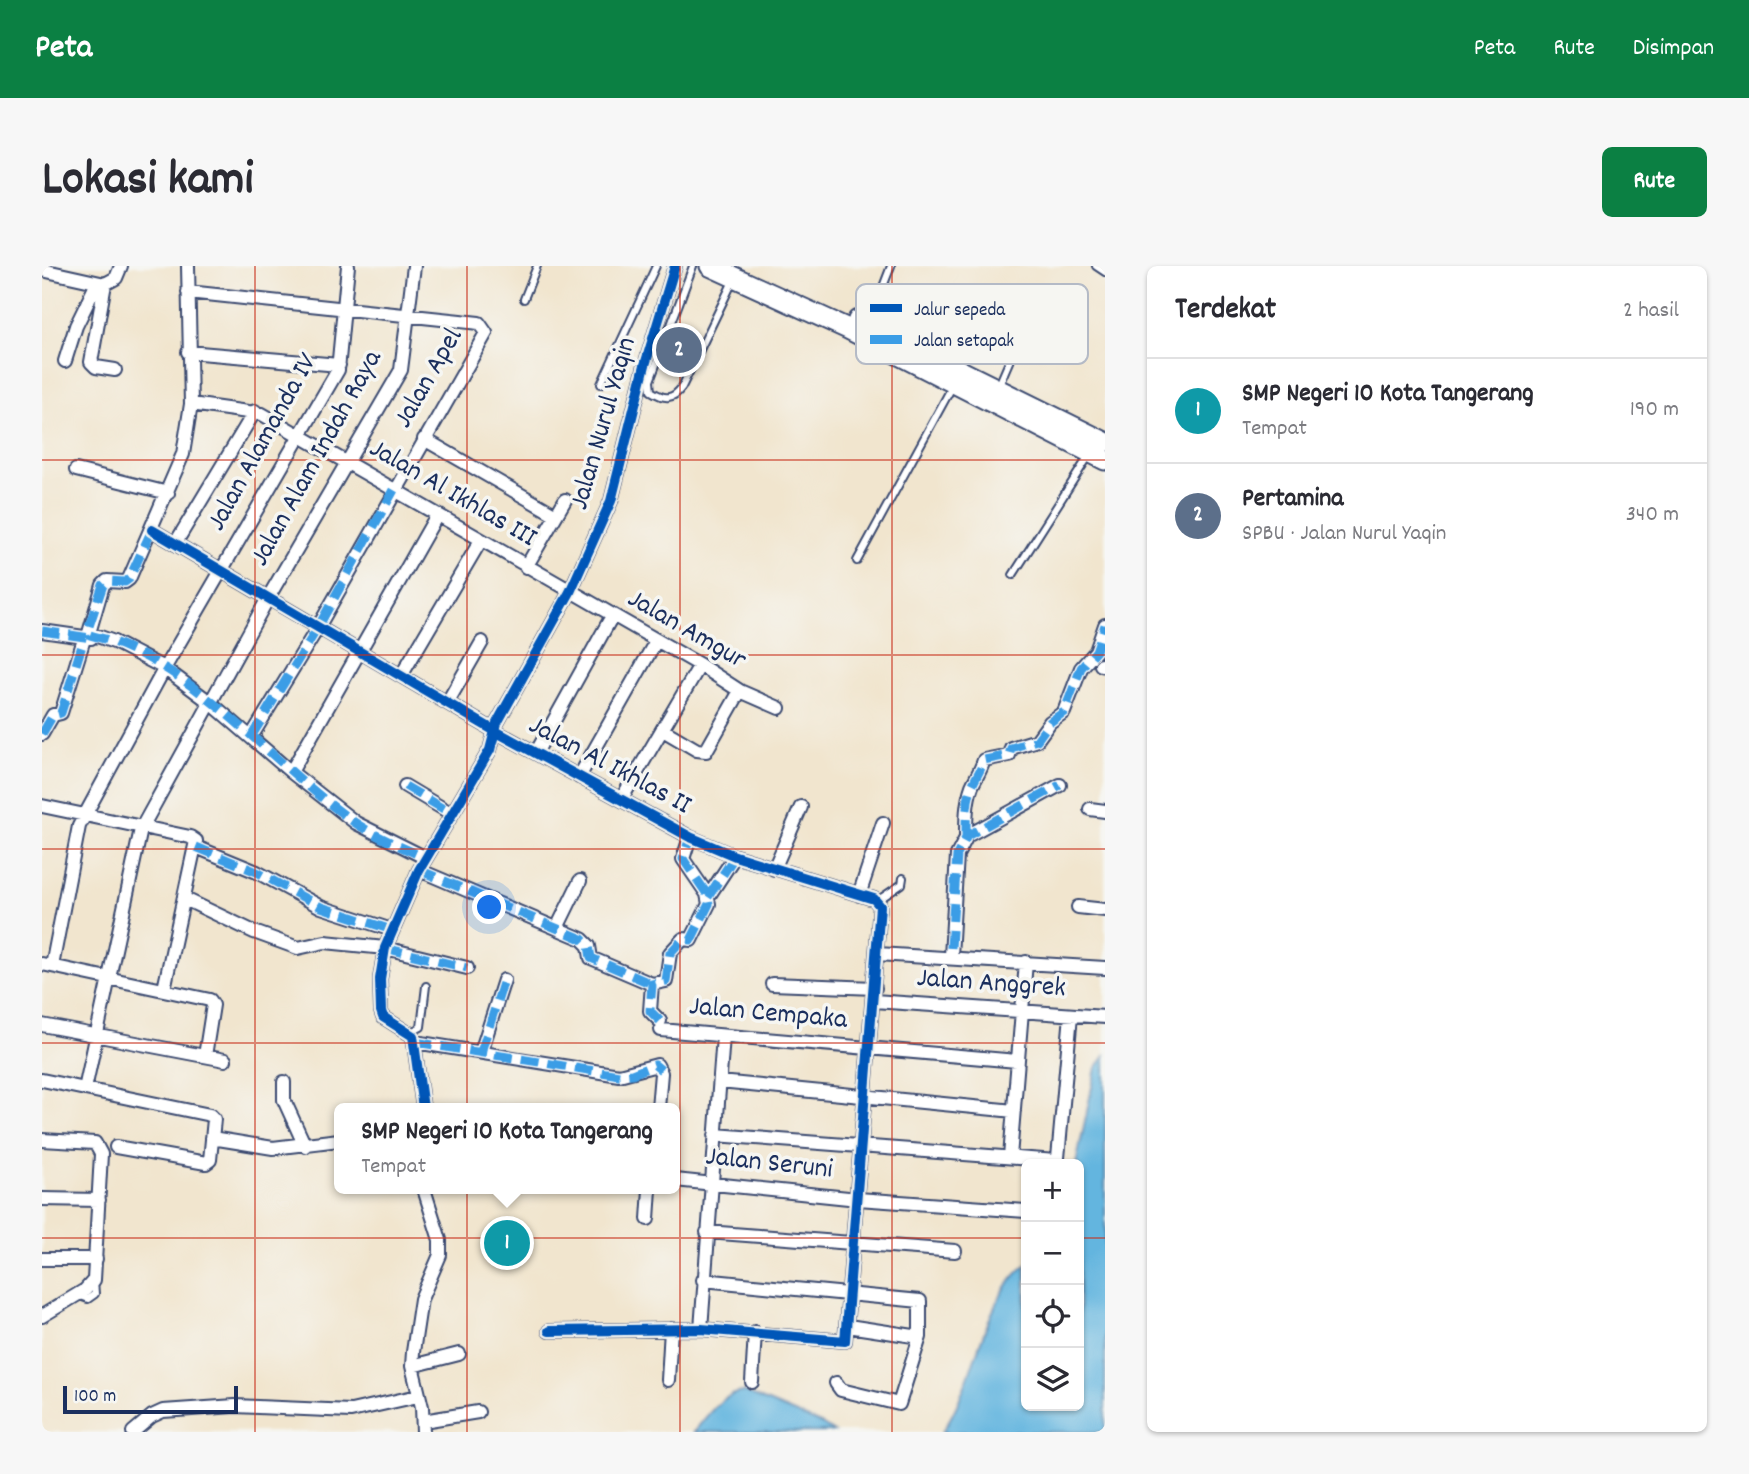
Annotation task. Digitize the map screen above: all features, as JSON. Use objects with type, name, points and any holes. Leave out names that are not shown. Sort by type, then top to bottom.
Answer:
[{"type":"main road","points":[[710,266],[738,270],[856,319]]},
{"type":"main road","points":[[738,270],[856,333]]},
{"type":"main road","points":[[917,364],[1100,451]]},
{"type":"main road","points":[[951,364],[998,387],[1100,451]]},
{"type":"street","points":[[65,361],[76,326],[100,285],[116,278],[121,266]]},
{"type":"street","points":[[42,734],[52,715],[61,713],[65,705],[103,585],[107,581],[125,582],[130,579],[183,454],[191,404],[188,266]]},
{"type":"street","name":"Jalan Alamanda IV","points":[[47,965],[79,826],[164,668],[339,365],[348,266]]},
{"type":"street","name":"Jalan Alam Indah Raya","points":[[85,1089],[141,829],[268,598],[401,370],[414,266]]},
{"type":"street","name":"Jalan Nurul Yaqin","points":[[413,1037],[389,1022],[381,1011],[380,979],[385,948],[452,814],[490,750],[495,732],[570,592],[611,501],[645,365],[674,266]]},
{"type":"street","points":[[42,270],[100,285]]},
{"type":"street","points":[[100,285],[91,362],[96,367],[115,370]]},
{"type":"street","points":[[188,292],[409,316]]},
{"type":"street","name":"Jalan Apel","points":[[251,737],[318,627],[394,490],[485,337],[485,329],[479,323],[409,316]]},
{"type":"street","points":[[188,352],[339,365]]},
{"type":"street","name":"Jalan Al Ikhlas III","points":[[191,404],[255,411],[570,592]]},
{"type":"street","points":[[175,544],[255,411]]},
{"type":"street","points":[[424,439],[556,515]]},
{"type":"street","points":[[76,470],[168,493]]},
{"type":"street","points":[[526,566],[565,500]]},
{"type":"street","points":[[290,772],[437,515]]},
{"type":"street","name":"Jalan Al Ikhlas II","points":[[152,530],[495,732],[690,837],[735,856],[878,902]]},
{"type":"street","points":[[401,676],[481,540]]},
{"type":"street","name":"Jalan Amgur","points":[[570,592],[700,665],[740,691],[779,708]]},
{"type":"street","points":[[536,753],[612,616]]},
{"type":"street","points":[[951,956],[957,855],[966,837],[971,791],[984,760],[1009,755],[1011,748],[1037,740],[1050,722],[1064,712],[1081,668],[1096,651],[1105,625]]},
{"type":"street","points":[[42,631],[89,636],[114,642],[164,668],[211,703],[290,772],[356,823],[425,867],[586,942],[591,958],[652,984],[666,981],[670,953],[683,939],[691,940],[709,904],[708,897],[683,859],[690,837]]},
{"type":"street","points":[[579,777],[656,641]]},
{"type":"street","points":[[447,703],[482,642]]},
{"type":"street","points":[[622,798],[700,665]]},
{"type":"street","points":[[663,730],[697,750],[706,751],[740,691]]},
{"type":"street","points":[[966,837],[1060,785]]},
{"type":"street","points":[[405,786],[452,814]]},
{"type":"street","points":[[42,806],[194,843],[257,872],[321,907],[392,930]]},
{"type":"street","points":[[774,869],[802,807]]},
{"type":"street","points":[[1090,809],[1105,811]]},
{"type":"street","points":[[859,895],[883,823]]},
{"type":"street","points":[[164,989],[185,899],[194,843]]},
{"type":"street","points":[[708,897],[735,856]]},
{"type":"street","points":[[557,928],[580,881]]},
{"type":"street","points":[[185,899],[254,932],[298,948],[325,942],[385,948],[467,968]]},
{"type":"street","points":[[549,1331],[701,1329],[840,1342],[847,1336],[878,954],[878,902]]},
{"type":"street","points":[[1078,907],[1105,910]]},
{"type":"street","points":[[878,954],[951,956],[1105,968]]},
{"type":"street","points":[[1010,1157],[1026,962]]},
{"type":"street","points":[[47,965],[213,1002],[205,1056]]},
{"type":"street","points":[[481,1052],[504,981]]},
{"type":"street","name":"Jalan Cempaka","points":[[652,984],[650,1011],[660,1025],[723,1036],[1017,1061]]},
{"type":"street","name":"Jalan Anggrek","points":[[772,984],[1021,1011],[1105,1017]]},
{"type":"street","points":[[1056,1159],[1058,1158],[1071,1015]]},
{"type":"street","points":[[42,1025],[225,1060]]},
{"type":"street","points":[[701,1329],[723,1036]]},
{"type":"street","points":[[422,1103],[413,1037],[481,1052],[619,1075],[632,1074],[651,1065],[659,1066],[657,1103]]},
{"type":"street","points":[[42,1080],[213,1116],[210,1160],[206,1163],[116,1147]]},
{"type":"street","points":[[720,1082],[1014,1111]]},
{"type":"street","points":[[284,1083],[284,1100],[305,1146]]},
{"type":"street","points":[[715,1135],[1025,1159]]},
{"type":"street","points":[[212,1138],[273,1148],[334,1141]]},
{"type":"street","points":[[42,1140],[99,1144],[102,1154],[94,1280],[78,1295],[42,1316]]},
{"type":"street","name":"Jalan Seruni","points":[[680,1181],[858,1199],[1021,1211]]},
{"type":"street","points":[[426,1194],[440,1240],[440,1255],[421,1299],[412,1366],[423,1427],[446,1426],[478,1412]]},
{"type":"street","points":[[648,1219],[650,1194]]},
{"type":"street","points":[[42,1199],[99,1200]]},
{"type":"street","points":[[707,1232],[955,1251]]},
{"type":"street","points":[[42,1259],[96,1259]]},
{"type":"street","points":[[703,1280],[918,1300],[922,1314],[920,1337],[898,1404],[841,1390],[836,1383]]},
{"type":"street","points":[[848,1326],[920,1337]]},
{"type":"street","points":[[668,1380],[671,1329]]},
{"type":"street","points":[[752,1382],[754,1332]]},
{"type":"street","points":[[412,1366],[458,1354]]},
{"type":"street","points":[[133,1432],[152,1416],[163,1411],[235,1406],[351,1411],[418,1396]]},
{"type":"lane","points":[[524,299],[537,266]]},
{"type":"lane","points":[[601,384],[656,266]]},
{"type":"lane","points":[[693,266],[649,383],[651,391],[667,398],[674,396],[682,387],[738,270]]},
{"type":"lane","points":[[884,284],[891,266]]},
{"type":"lane","points":[[1096,266],[1105,272]]},
{"type":"lane","points":[[998,387],[1008,364]]},
{"type":"lane","points":[[857,561],[954,383]]},
{"type":"lane","points":[[1013,575],[1100,451]]},
{"type":"lane","points":[[878,902],[902,884],[903,878]]},
{"type":"lane","points":[[413,1037],[421,1027],[426,986]]},
{"type":"water","points":[[1105,1056],[1105,1432],[942,1432],[963,1391],[999,1298],[1011,1279],[1021,1270],[1021,1411],[1084,1411],[1084,1159],[1077,1159],[1096,1068]]},
{"type":"water","points":[[744,1392],[834,1432],[694,1432],[722,1401],[736,1393]]},
{"type":"marked path","points":[[251,737],[317,629],[394,490]]},
{"type":"marked path","points":[[152,530],[129,579],[125,582],[107,581],[103,585],[88,629],[90,635],[150,659],[181,679],[211,701],[296,776],[354,822],[426,858]]},
{"type":"marked path","points":[[966,837],[969,798],[984,760],[1009,755],[1011,748],[1037,740],[1050,722],[1064,712],[1081,668],[1096,651],[1105,625]]},
{"type":"marked path","points":[[42,631],[91,638]]},
{"type":"marked path","points":[[42,734],[53,715],[61,713],[84,639]]},
{"type":"marked path","points":[[951,948],[957,855],[967,836],[1060,785]]},
{"type":"marked path","points":[[405,786],[452,814]]},
{"type":"marked path","points":[[660,1021],[650,1011],[652,984],[666,981],[670,953],[683,939],[691,940],[709,904],[707,894],[683,859],[690,837]]},
{"type":"marked path","points":[[196,847],[257,872],[321,907],[392,930]]},
{"type":"marked path","points":[[708,897],[735,856]]},
{"type":"marked path","points":[[419,870],[582,939],[589,946],[591,958],[652,984]]},
{"type":"marked path","points":[[385,948],[467,968]]},
{"type":"marked path","points":[[481,1052],[504,980]]},
{"type":"marked path","points":[[415,1042],[619,1075],[632,1074],[655,1065],[661,1070]]},
{"type":"cycle path","points":[[422,1103],[413,1036],[383,1017],[381,1011],[380,979],[385,948],[419,870],[490,750],[497,723],[570,592],[611,501],[645,365],[675,266]]},
{"type":"cycle path","points":[[152,530],[495,731],[690,837],[735,856],[874,899],[880,906],[845,1341],[701,1329],[549,1331]]},
{"type":"place","name":"Pertamina","points":[[679,350]]},
{"type":"place","name":"SMP Negeri 10 Kota Tangerang","points":[[507,1243]]}]
